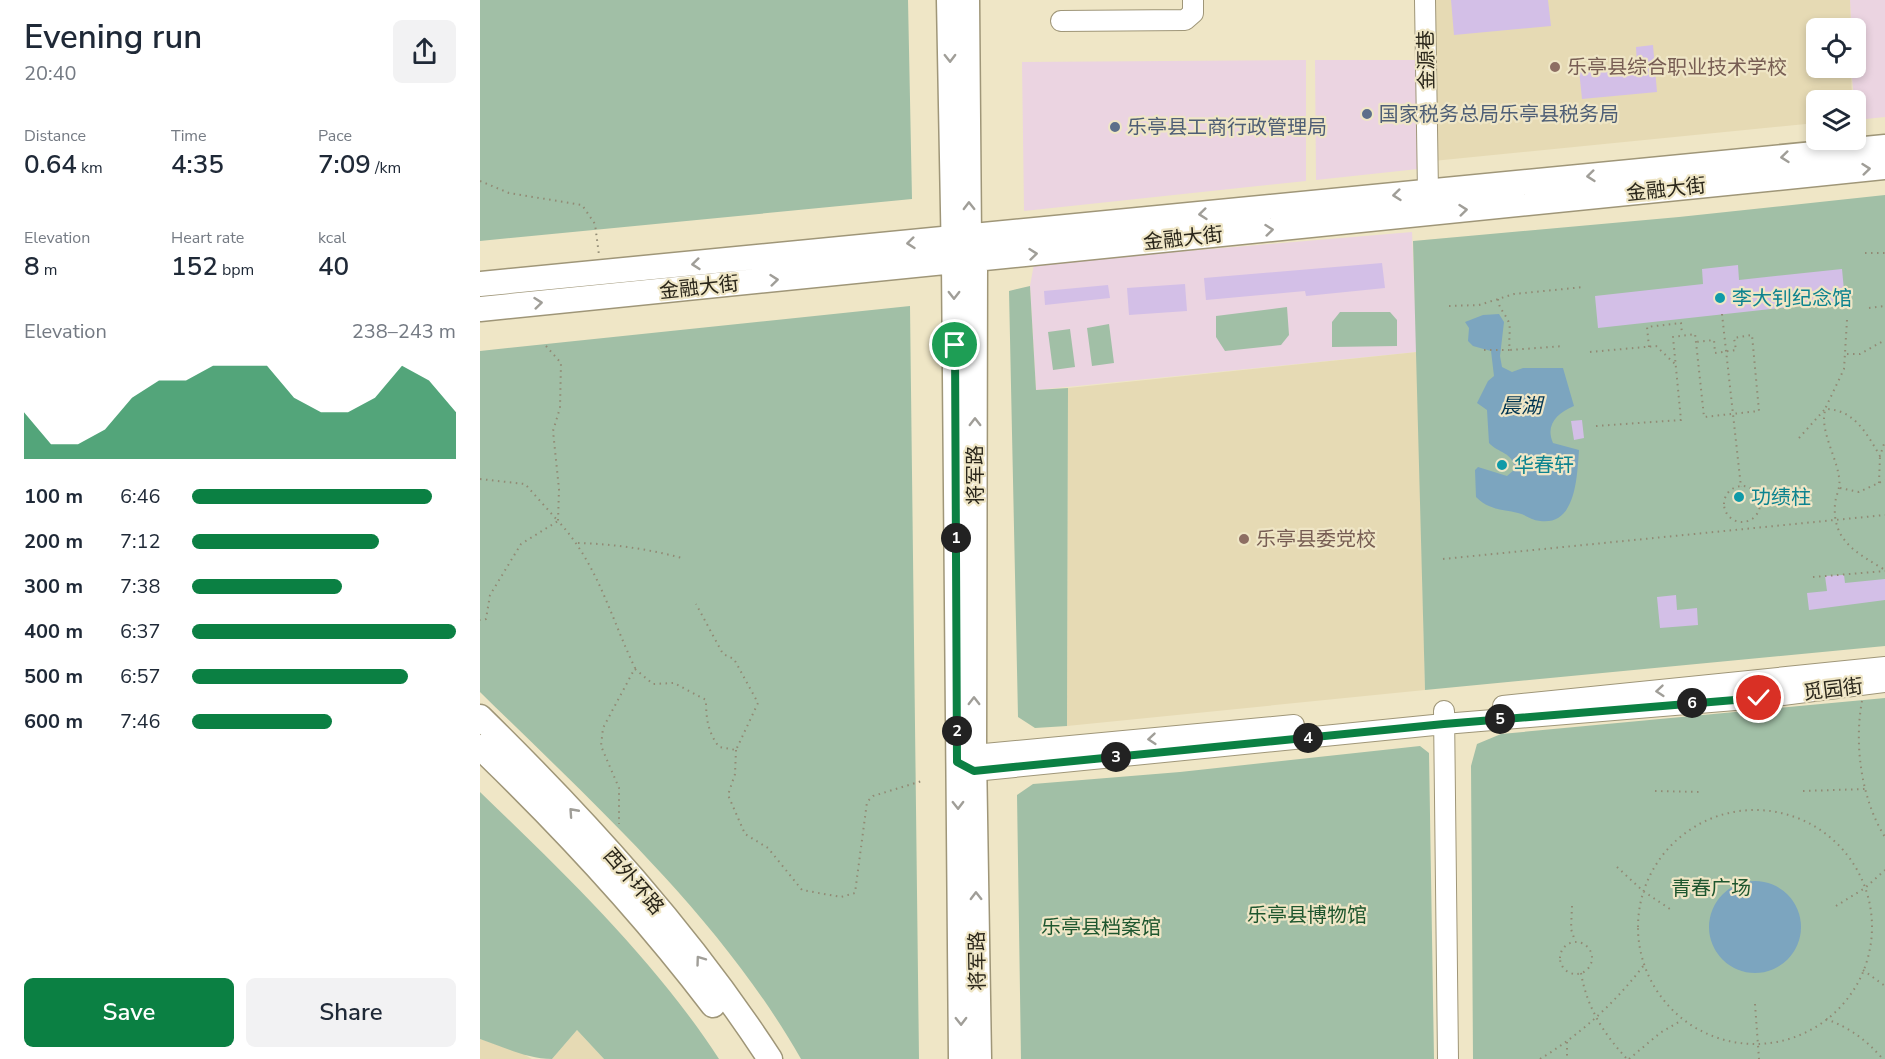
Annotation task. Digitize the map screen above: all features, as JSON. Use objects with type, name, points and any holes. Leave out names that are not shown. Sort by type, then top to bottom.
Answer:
[{"type":"main road","name":"将军路","points":[[949,0],[963,249]]},
{"type":"main road","name":"将军路","points":[[967,0],[963,249],[969,763],[979,1059]]},
{"type":"main road","name":"金融大街","points":[[480,309],[1428,192],[1885,147]]},
{"type":"main road","name":"金融大街","points":[[480,284],[602,273],[963,249],[1885,167]]},
{"type":"main road","name":"西外环路","points":[[480,717],[565,803],[640,886],[686,941],[770,1059]]},
{"type":"main road","name":"西外环路","points":[[480,747],[594,862],[673,952],[752,1059]]},
{"type":"main road","name":"将军路","points":[[961,1059],[969,763]]},
{"type":"street","points":[[1061,21],[1185,20],[1193,13],[1193,0]]},
{"type":"street","name":"金源巷","points":[[1425,0],[1428,192]]},
{"type":"street","name":"觅园街","points":[[969,763],[1444,718],[1885,667]]},
{"type":"street","name":"觅园街","points":[[1444,718],[1759,698],[1885,682]]},
{"type":"street","points":[[1444,718],[1448,1059]]},
{"type":"path","points":[[480,181],[509,193],[582,205],[595,224],[602,273]]},
{"type":"path","points":[[1864,253],[1885,253]]},
{"type":"path","points":[[1449,306],[1479,305],[1514,294],[1584,286]]},
{"type":"path","points":[[1498,299],[1499,308],[1509,324],[1507,339],[1509,350]]},
{"type":"path","points":[[1869,308],[1885,306]]},
{"type":"path","points":[[1722,314],[1741,487]]},
{"type":"path","points":[[1799,438],[1825,408],[1844,369],[1847,354],[1847,320]]},
{"type":"path","points":[[1649,347],[1647,327],[1681,323],[1682,336]]},
{"type":"path","points":[[1596,426],[1681,420],[1673,337],[1695,334],[1704,417],[1759,411],[1752,335],[1734,338],[1736,350],[1715,353],[1714,340],[1696,342]]},
{"type":"path","points":[[1847,354],[1860,354],[1885,340]]},
{"type":"path","points":[[546,346],[561,363],[560,408],[553,431],[559,489],[558,521]]},
{"type":"path","points":[[1484,350],[1564,346]]},
{"type":"path","points":[[1590,352],[1656,346],[1675,364]]},
{"type":"path","points":[[1825,408],[1838,409],[1849,415],[1866,431],[1880,456]]},
{"type":"path","points":[[1825,408],[1824,427],[1835,460],[1840,488],[1835,505],[1840,536],[1846,543],[1885,571]]},
{"type":"path","points":[[1880,483],[1880,456],[1885,441]]},
{"type":"path","points":[[480,479],[525,484],[578,543],[610,608],[614,626],[635,668],[653,684],[674,683],[706,700],[706,720],[711,737],[719,747],[736,750]]},
{"type":"path","points":[[1840,488],[1859,492],[1885,480]]},
{"type":"path","points":[[1748,486],[1759,495],[1761,510],[1751,521],[1744,522],[1736,522],[1725,513],[1724,498],[1733,487],[1748,486]]},
{"type":"path","points":[[1443,559],[1885,515]]},
{"type":"path","points":[[480,620],[486,619],[490,595],[521,544],[558,521]]},
{"type":"path","points":[[1744,522],[1745,529]]},
{"type":"path","points":[[578,543],[616,545],[682,558]]},
{"type":"path","points":[[1813,577],[1885,571]]},
{"type":"path","points":[[696,604],[723,654],[734,659],[758,703],[736,750],[735,774],[728,795],[745,834],[768,848],[802,890],[841,897],[855,893],[867,802],[873,796],[922,781]]},
{"type":"path","points":[[619,824],[619,788],[601,746],[603,728],[635,668]]},
{"type":"path","points":[[1862,700],[1858,723],[1866,789],[1885,837]]},
{"type":"path","points":[[1803,791],[1866,789]]},
{"type":"path","points":[[1655,791],[1703,792]]},
{"type":"path","points":[[1752,810],[1782,814],[1820,831],[1847,856],[1865,888],[1872,923],[1870,947],[1863,970],[1852,992],[1826,1019],[1795,1036],[1760,1043],[1725,1039],[1703,1031],[1683,1019],[1664,1000],[1644,965],[1638,925],[1643,891],[1658,862],[1684,834],[1722,815],[1752,810]]},
{"type":"path","points":[[1617,867],[1643,891],[1670,909]]},
{"type":"path","points":[[1836,906],[1865,888],[1885,870]]},
{"type":"path","points":[[1572,906],[1571,929],[1575,941]]},
{"type":"path","points":[[1575,941],[1586,945],[1592,955],[1590,966],[1581,973],[1569,972],[1560,960],[1562,949],[1575,941]]},
{"type":"path","points":[[1540,1059],[1596,1018],[1627,988],[1644,965]]},
{"type":"path","points":[[1863,970],[1885,986]]},
{"type":"path","points":[[1581,973],[1584,993],[1596,1018],[1628,1059],[1660,1033],[1683,1019]]},
{"type":"path","points":[[1755,1004],[1760,1043],[1759,1059]]},
{"type":"path","points":[[1826,1019],[1849,1027],[1865,1039],[1882,1057]]},
{"type":"path","points":[[1566,1042],[1567,1059]]},
{"type":"shaded area","name":"乐亭县综合职业技术学校","points":[[1431,0],[1850,0],[1851,18],[1806,18],[1806,78],[1851,78],[1852,90],[1806,90],[1806,124],[1433,161]]},
{"type":"shaded area","points":[[1850,0],[1885,0],[1885,117],[1866,119],[1866,90],[1853,90],[1852,78],[1866,78],[1866,18],[1851,18]]},
{"type":"shaded area","name":"乐亭县工商行政管理局","points":[[1306,60],[1306,181],[1024,211],[1022,62]]},
{"type":"shaded area","name":"国家税务总局乐亭县税务局","points":[[1315,60],[1418,60],[1418,169],[1316,180]]},
{"type":"shaded area","points":[[1412,232],[1417,352],[1036,390],[1030,286],[1034,264]]},
{"type":"shaded area","name":"乐亭县委党校","points":[[1417,352],[1425,690],[1067,726],[1068,388]]},
{"type":"shaded area","points":[[577,1030],[604,1059],[552,1059]]},
{"type":"shaded area","points":[[480,1039],[518,1051],[532,1059],[480,1059]]},
{"type":"green space","points":[[480,0],[908,0],[912,199],[480,241]]},
{"type":"green space","name":"李大钊纪念馆","points":[[1885,195],[1885,646],[1425,690],[1413,241],[1679,217]]},
{"type":"green space","points":[[1030,286],[1036,390],[1068,388],[1067,726],[1035,728],[1018,717],[1009,291]]},
{"type":"green space","points":[[910,306],[919,1059],[801,1059],[769,1007],[733,958],[654,865],[480,692],[480,351]]},
{"type":"green space","points":[[1287,307],[1289,335],[1281,345],[1225,351],[1216,337],[1216,316]]},
{"type":"green space","points":[[1340,312],[1390,312],[1397,320],[1397,346],[1332,347],[1332,322]]},
{"type":"green space","points":[[1109,324],[1114,363],[1092,366],[1087,328]]},
{"type":"green space","points":[[1070,329],[1075,367],[1053,370],[1048,332]]},
{"type":"green space","name":"青春广场","points":[[1885,698],[1885,1059],[1473,1059],[1471,766],[1477,744],[1501,734]]},
{"type":"green space","name":"乐亭县博物馆","points":[[1420,746],[1429,753],[1434,1059],[1021,1059],[1017,795],[1033,784],[1180,772]]},
{"type":"green space","points":[[480,792],[576,886],[637,952],[694,1022],[719,1059],[604,1059],[577,1030],[552,1059],[525,1055],[480,1039]]},
{"type":"water","name":"晨湖","points":[[1499,314],[1504,322],[1500,356],[1502,367],[1512,372],[1523,368],[1563,368],[1574,406],[1562,412],[1552,425],[1553,443],[1579,450],[1572,498],[1568,508],[1561,516],[1552,520],[1540,521],[1496,508],[1476,497],[1475,470],[1478,467],[1507,476],[1515,469],[1514,463],[1508,456],[1489,443],[1487,410],[1477,403],[1488,381],[1494,376],[1491,351],[1473,346],[1468,341],[1469,328],[1465,322],[1483,315]]},
{"type":"water","points":[[1755,881],[1773,884],[1788,894],[1798,909],[1801,927],[1798,945],[1788,960],[1773,970],[1755,973],[1737,970],[1722,960],[1712,945],[1709,927],[1712,909],[1722,894],[1737,884]]},
{"type":"building","points":[[1451,0],[1548,0],[1551,26],[1454,35]]},
{"type":"building","points":[[1653,45],[1657,92],[1582,99],[1579,70],[1637,65],[1636,47]]},
{"type":"building","points":[[1382,263],[1385,288],[1306,296],[1305,291],[1206,300],[1204,278]]},
{"type":"building","name":"李大钊纪念馆","points":[[1738,265],[1739,280],[1842,269],[1845,301],[1598,328],[1595,296],[1703,284],[1702,269]]},
{"type":"building","points":[[1185,284],[1187,311],[1129,315],[1127,288]]},
{"type":"building","points":[[1108,285],[1110,298],[1045,305],[1044,291]]},
{"type":"building","points":[[1582,420],[1584,438],[1574,440],[1571,421]]},
{"type":"building","points":[[1844,575],[1845,583],[1885,579],[1885,600],[1809,610],[1807,593],[1827,591],[1825,576]]},
{"type":"building","points":[[1676,595],[1677,610],[1697,608],[1698,625],[1660,628],[1657,597]]},
{"type":"place","name":"乐亭县综合职业技术学校","points":[[1555,67]]},
{"type":"place","name":"国家税务总局乐亭县税务局","points":[[1367,114]]},
{"type":"place","name":"乐亭县工商行政管理局","points":[[1115,127]]},
{"type":"place","name":"李大钊纪念馆","points":[[1720,298]]},
{"type":"place","name":"华春轩","points":[[1502,465]]},
{"type":"place","name":"功绩柱","points":[[1739,497]]},
{"type":"place","name":"乐亭县委党校","points":[[1244,539]]},
{"type":"route","points":[[955,345],[957,762],[974,771],[1444,724],[1759,698]]},
{"type":"park label","name":"乐亭县档案馆","points":[[1101,927]]}]
